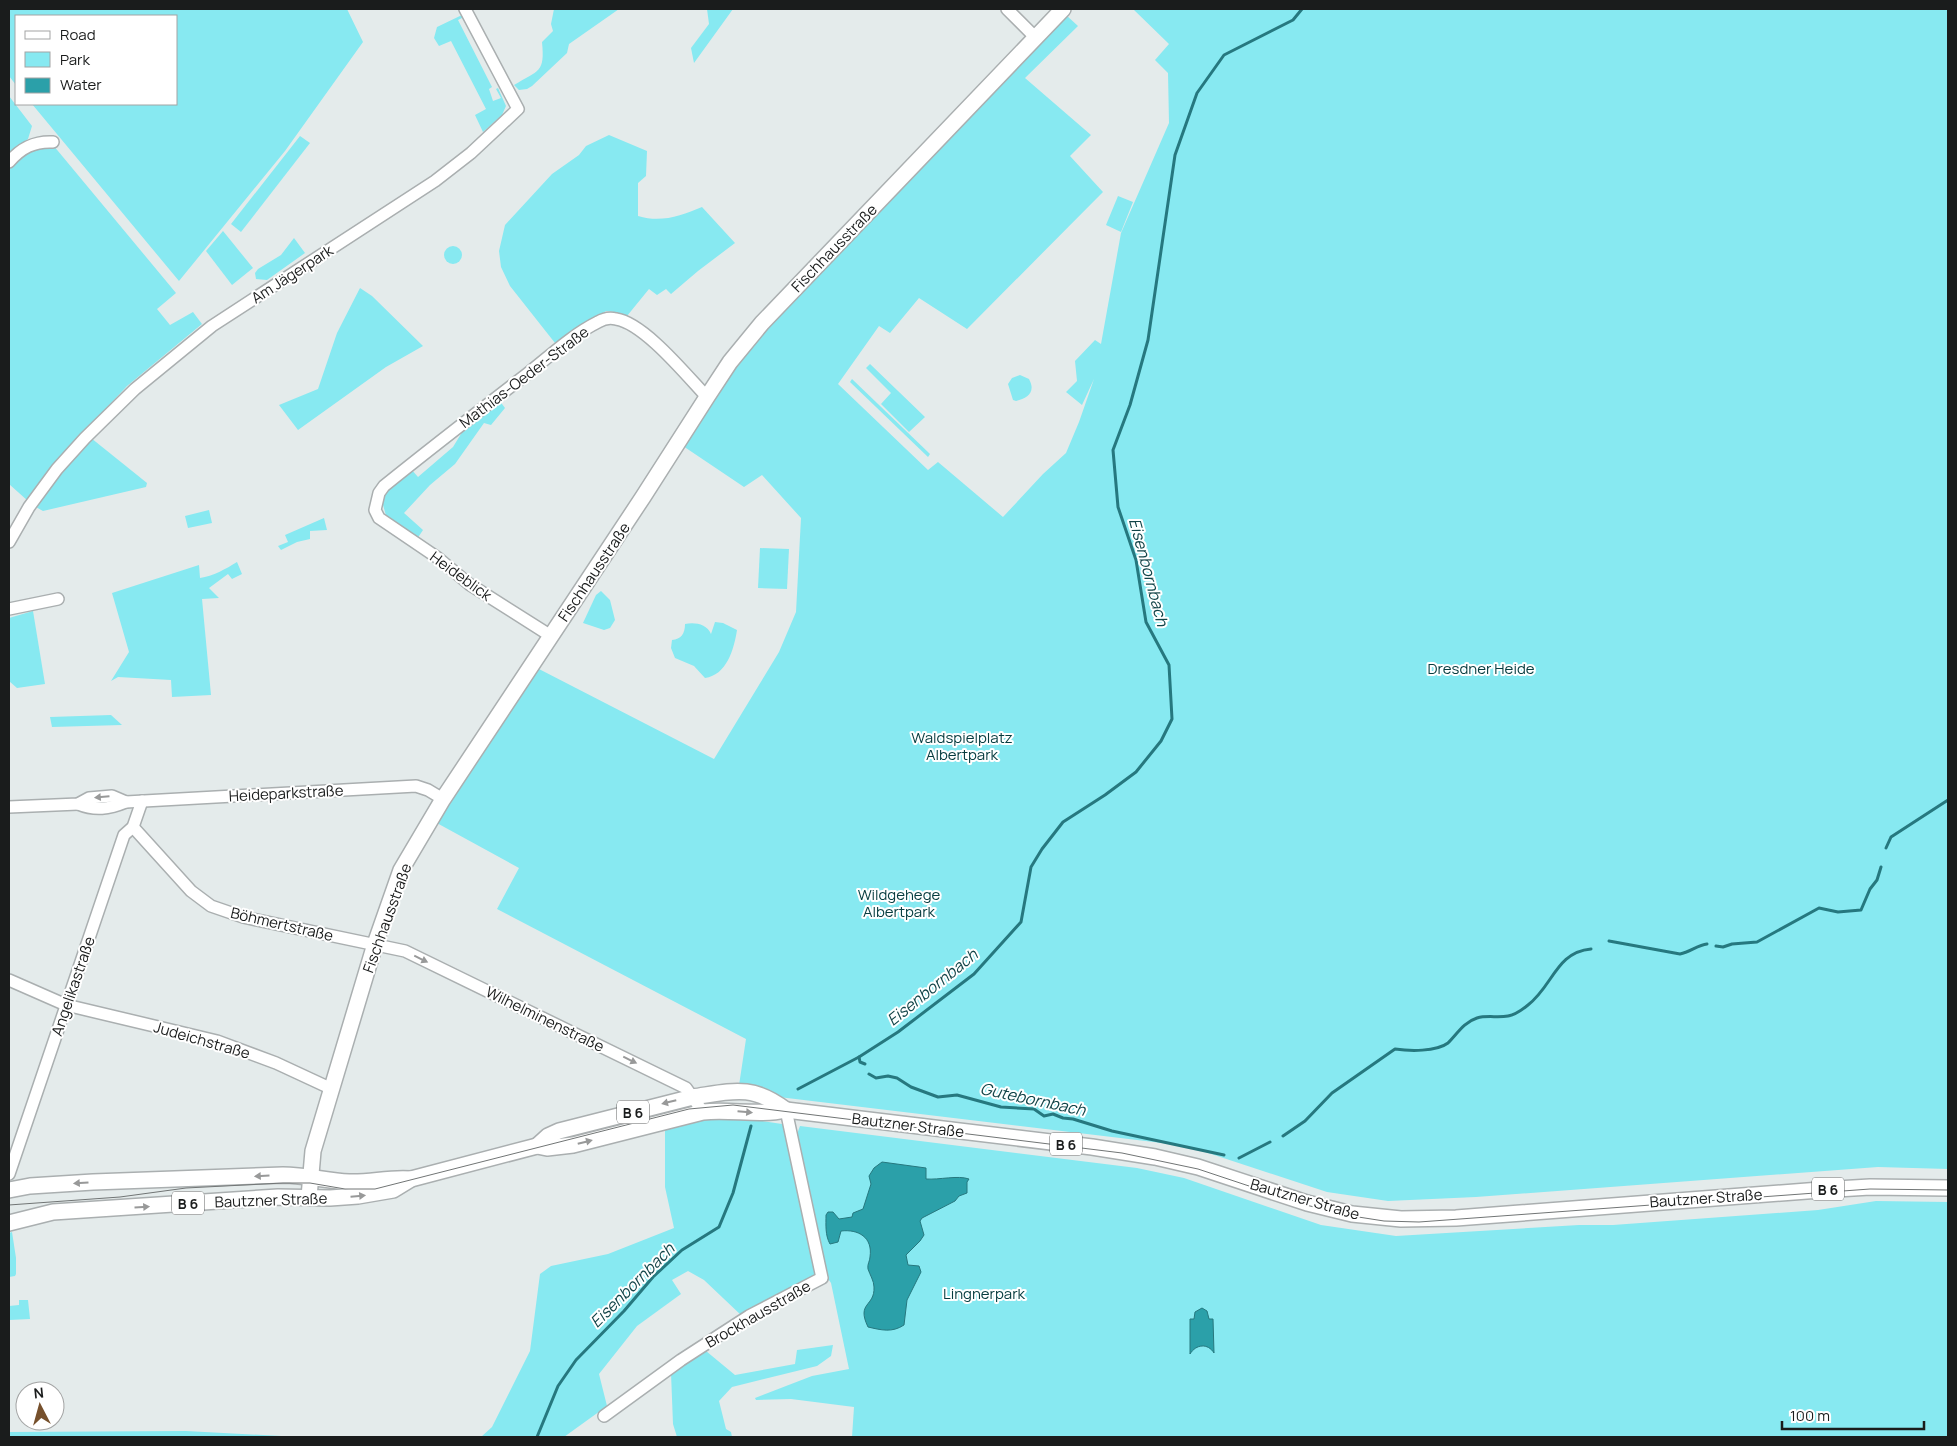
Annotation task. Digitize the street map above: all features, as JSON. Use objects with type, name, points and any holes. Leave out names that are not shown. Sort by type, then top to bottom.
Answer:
[{"type":"main road","name":"Fischhausstraße","points":[[309,1197],[312,1158],[375,944],[401,870],[443,799],[730,362],[762,323],[1063,9]]},
{"type":"main road","name":"Bautzner Straße","points":[[537,1146],[548,1136],[559,1131],[693,1097],[734,1091],[769,1097],[786,1110]]},
{"type":"main road","name":"Bautzner Straße","points":[[9,1223],[53,1212],[375,1194],[393,1190],[411,1179],[537,1146],[547,1148],[573,1145],[703,1112],[730,1111],[761,1113],[786,1110],[1123,1151],[1198,1167],[1339,1212],[1383,1218],[1434,1219],[1870,1187],[1948,1188]]},
{"type":"main road","name":"Bautzner Straße","points":[[9,1188],[283,1174],[349,1182],[366,1182],[392,1178],[411,1179]]},
{"type":"main road","points":[[9,1215],[53,1212]]},
{"type":"street","name":"Am Jägerpark","points":[[9,542],[29,507],[58,469],[85,438],[135,389],[212,326],[435,181],[471,153],[518,109],[465,9]]},
{"type":"street","points":[[1007,9],[1036,38]]},
{"type":"street","points":[[9,162],[18,151],[33,143],[53,142]]},
{"type":"street","name":"Mathias-Oeder-Straße","points":[[375,510],[379,493],[384,486],[575,337],[608,318],[618,319],[642,333],[657,345],[707,397]]},
{"type":"street","name":"Heideblick","points":[[375,510],[379,518],[438,558],[468,584],[551,636]]},
{"type":"street","points":[[9,609],[58,599]]},
{"type":"street","name":"Heideparkstraße","points":[[9,808],[78,804],[89,798],[112,796],[126,802],[416,786],[428,790],[443,799]]},
{"type":"street","name":"Angelikastraße","points":[[9,1174],[124,835],[133,827],[142,801]]},
{"type":"street","name":"Böhmertstraße","points":[[133,827],[191,891],[211,906],[243,917],[375,944]]},
{"type":"street","name":"Wilhelminenstraße","points":[[375,944],[405,951],[686,1088],[703,1112]]},
{"type":"street","name":"Judeichstraße","points":[[9,980],[66,1005],[217,1041],[276,1062],[332,1089]]},
{"type":"street","name":"Brockhausstraße","points":[[604,1416],[681,1360],[741,1321],[822,1278],[786,1110]]},
{"type":"green space","points":[[9,9],[347,9],[363,42],[285,151],[179,281],[33,105],[178,105],[178,15],[15,15],[15,84],[9,76]]},
{"type":"green space","points":[[554,9],[619,9],[569,44],[567,53],[532,86],[519,90],[514,85],[535,73],[541,65],[542,42],[553,31],[551,24]]},
{"type":"green space","points":[[707,9],[733,9],[694,63],[691,48],[709,24]]},
{"type":"green space","name":"Dresdner Heide","points":[[1133,9],[1948,9],[1948,1169],[1878,1167],[1476,1197],[1388,1201],[1327,1192],[1187,1146],[738,1092],[746,1039],[497,909],[519,868],[435,822],[537,668],[714,759],[779,652],[796,612],[801,518],[762,475],[744,487],[683,446],[750,346],[1066,15],[1078,26],[1025,78],[1091,135],[1070,156],[1103,192],[967,329],[919,298],[890,333],[879,326],[838,384],[928,470],[938,462],[1003,517],[1043,474],[1066,453],[1094,379],[1082,405],[1066,392],[1077,381],[1075,361],[1095,340],[1101,344],[1121,233],[1169,123],[1168,73],[1155,60],[1169,44]]},
{"type":"green space","points":[[462,15],[464,17],[458,20],[492,87],[489,89],[493,101],[501,98],[496,89],[498,88],[506,106],[502,115],[483,132],[475,115],[486,109],[451,41],[439,46],[434,38],[437,27]]},
{"type":"green space","points":[[9,96],[32,126],[28,139],[15,148],[9,156]]},
{"type":"green space","points":[[609,135],[647,151],[646,176],[638,183],[638,216],[655,219],[671,218],[702,207],[735,243],[671,294],[666,289],[657,295],[649,289],[627,316],[606,311],[555,343],[510,286],[501,267],[499,251],[505,225],[552,174],[579,155],[586,146]]},
{"type":"green space","points":[[300,136],[310,143],[241,232],[231,224]]},
{"type":"green space","points":[[53,145],[176,293],[157,309],[170,325],[193,312],[202,324],[127,386],[84,432],[28,501],[9,484],[9,169],[23,154],[32,148]]},
{"type":"green space","points":[[1118,196],[1133,202],[1121,232],[1106,225]]},
{"type":"green space","points":[[223,231],[253,268],[232,285],[206,251]]},
{"type":"green space","points":[[294,238],[305,253],[267,280],[256,279],[255,273],[258,269],[281,255]]},
{"type":"green space","points":[[453,246],[459,249],[462,255],[459,261],[453,264],[447,261],[444,255],[447,249]]},
{"type":"green space","points":[[360,288],[372,296],[423,346],[386,367],[298,430],[279,405],[318,389],[337,333]]},
{"type":"green space","points":[[870,364],[925,417],[909,432],[881,404],[891,393],[866,368]]},
{"type":"green space","points":[[1020,375],[1029,379],[1032,387],[1030,394],[1016,401],[1013,400],[1008,384],[1012,378]]},
{"type":"green space","points":[[852,379],[930,454],[928,457],[850,382]]},
{"type":"green space","points":[[499,400],[505,408],[491,425],[484,423],[455,464],[430,485],[404,513],[423,530],[417,539],[387,519],[383,505],[383,497],[386,490],[411,469],[418,477],[453,447],[464,429]]},
{"type":"green space","points":[[91,438],[147,483],[146,487],[43,511],[34,506],[60,472]]},
{"type":"green space","points":[[209,510],[212,523],[188,528],[185,516]]},
{"type":"green space","points":[[324,518],[327,530],[310,531],[310,539],[297,542],[281,550],[278,546],[288,542],[285,535]]},
{"type":"green space","points":[[760,548],[789,549],[787,589],[758,588]]},
{"type":"green space","points":[[237,562],[242,574],[232,579],[228,574],[209,588],[219,598],[202,599],[211,695],[172,697],[171,680],[118,677],[111,681],[129,652],[112,593],[199,565],[200,578],[205,577]]},
{"type":"green space","points":[[601,591],[610,600],[615,620],[610,628],[604,630],[583,623],[596,595]]},
{"type":"green space","points":[[33,611],[45,684],[17,688],[9,681],[9,618]]},
{"type":"green space","points":[[715,622],[723,623],[737,630],[734,645],[724,667],[713,676],[705,678],[694,666],[675,658],[671,648],[672,640],[682,635],[685,624],[700,624],[707,628],[711,634]]},
{"type":"green space","points":[[111,715],[122,725],[52,727],[50,717]]},
{"type":"green space","points":[[700,1118],[742,1118],[782,1124],[788,1134],[818,1275],[742,1316],[704,1280],[688,1271],[672,1280],[681,1294],[637,1326],[599,1374],[607,1406],[564,1437],[481,1437],[492,1427],[530,1351],[540,1274],[551,1266],[608,1254],[674,1228],[665,1187],[665,1127]]},
{"type":"green space","name":"Lingnerpark","points":[[800,1126],[1137,1168],[1184,1178],[1321,1225],[1396,1236],[1579,1225],[1613,1225],[1818,1210],[1876,1201],[1948,1202],[1948,1437],[852,1437],[854,1407],[791,1399],[756,1400],[755,1398],[812,1376],[849,1369],[831,1283],[825,1274],[797,1134]]},
{"type":"green space","points":[[12,1232],[16,1258],[16,1274],[9,1277],[9,1233]]},
{"type":"green space","points":[[19,1300],[28,1300],[30,1319],[9,1320],[9,1306],[19,1305]]},
{"type":"green space","points":[[833,1345],[831,1356],[817,1366],[732,1387],[719,1401],[726,1429],[731,1432],[732,1437],[677,1437],[673,1424],[671,1373],[706,1351],[735,1375],[795,1364],[797,1350]]},
{"type":"green space","points":[[186,1431],[300,1437],[9,1437],[9,1432]]},
{"type":"water","points":[[882,1162],[926,1168],[926,1179],[959,1177],[969,1179],[967,1182],[967,1193],[922,1218],[920,1221],[924,1235],[906,1255],[908,1265],[919,1266],[921,1272],[907,1300],[904,1325],[900,1328],[886,1330],[868,1327],[865,1319],[865,1309],[874,1293],[873,1280],[868,1269],[870,1250],[867,1239],[853,1231],[841,1231],[838,1242],[830,1244],[826,1226],[826,1215],[828,1212],[833,1212],[839,1219],[852,1217],[853,1213],[863,1209],[871,1184],[869,1176],[874,1168]]},
{"type":"water","points":[[1202,1308],[1207,1311],[1209,1319],[1213,1319],[1214,1353],[1209,1348],[1202,1346],[1195,1348],[1190,1354],[1190,1319],[1194,1319],[1195,1312]]},
{"type":"waterway","name":"Eisenbornbach","points":[[798,1089],[859,1057],[898,1032],[974,974],[1021,922],[1031,867],[1042,849],[1063,822],[1136,772],[1161,741],[1172,719],[1169,665],[1146,622],[1136,560],[1118,507],[1113,450],[1130,405],[1148,340],[1175,155],[1197,93],[1224,55],[1293,20],[1302,9]]},
{"type":"waterway","name":"Gutebornbach","points":[[1886,848],[1891,837],[1948,800]]},
{"type":"waterway","name":"Gutebornbach","points":[[1716,946],[1723,947],[1732,944],[1757,942],[1819,908],[1838,912],[1861,910],[1870,889],[1877,880],[1881,867]]},
{"type":"waterway","name":"Gutebornbach","points":[[1609,941],[1680,954],[1707,944]]},
{"type":"waterway","name":"Gutebornbach","points":[[1283,1136],[1305,1121],[1332,1093],[1395,1049],[1437,1048],[1448,1043],[1464,1025],[1472,1020],[1485,1017],[1508,1016],[1516,1013],[1526,1007],[1536,997],[1562,963],[1570,956],[1579,951],[1591,949]]},
{"type":"waterway","name":"Gutebornbach","points":[[859,1057],[860,1062],[865,1064]]},
{"type":"waterway","name":"Gutebornbach","points":[[869,1074],[876,1078],[888,1076],[897,1078],[911,1087],[938,1097],[957,1095],[1001,1107],[1034,1109],[1044,1116],[1053,1114],[1112,1131],[1224,1155]]},
{"type":"waterway","name":"Eisenbornbach","points":[[537,1437],[558,1386],[576,1360],[624,1311],[653,1277],[682,1250],[719,1227],[733,1193],[751,1126]]},
{"type":"waterway","name":"Gutebornbach","points":[[1239,1158],[1270,1142]]},
{"type":"tram line","points":[[9,1205],[120,1197],[186,1188],[283,1183],[310,1183],[345,1189],[375,1189],[689,1109],[733,1105],[1122,1153],[1198,1169],[1306,1205],[1352,1216],[1384,1221],[1419,1222],[1870,1189],[1948,1190]]},
{"type":"park label","name":"Waldspielplatz Albertpark","points":[[962,746]]},
{"type":"park label","name":"Wildgehege Albertpark","points":[[899,902]]}]
